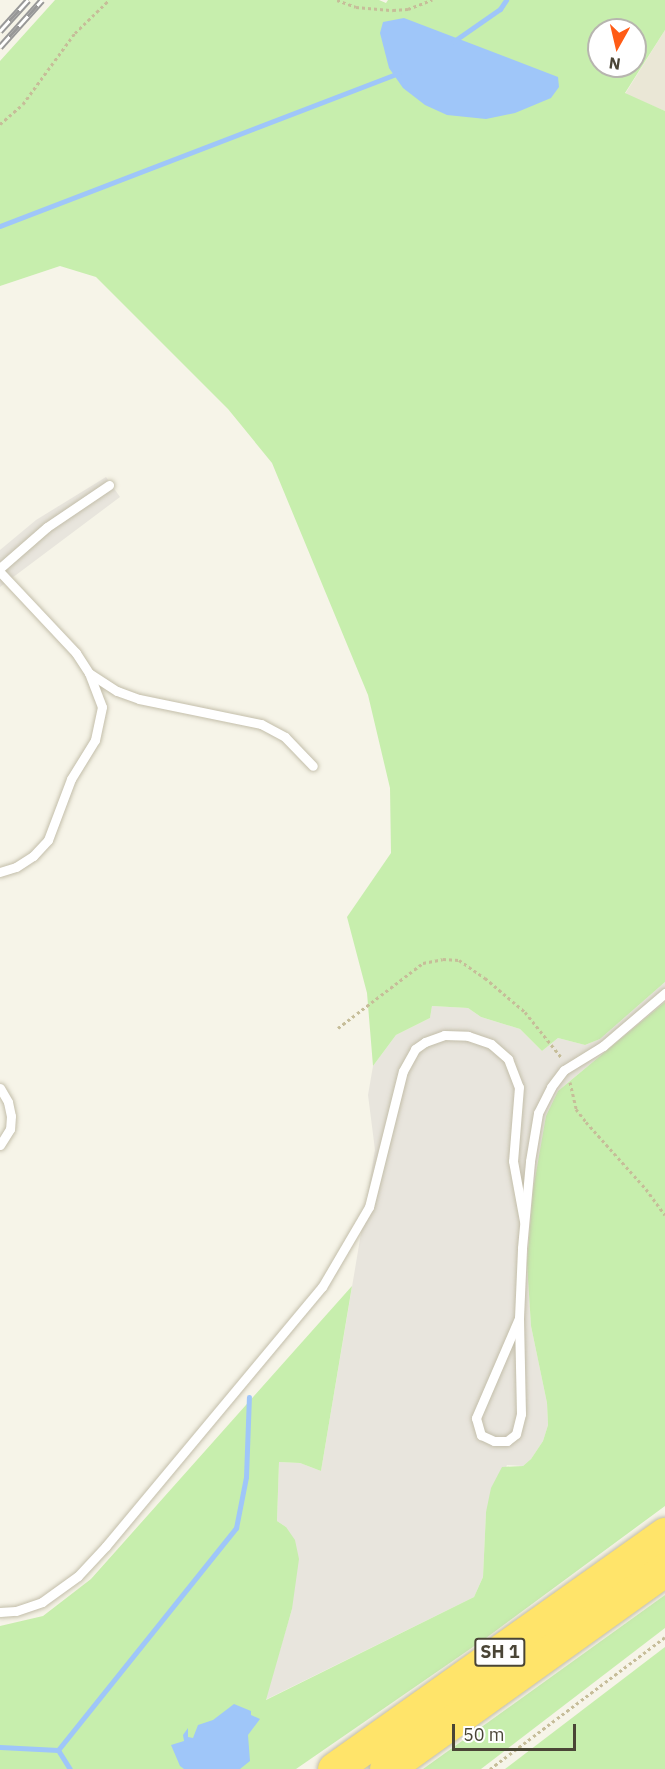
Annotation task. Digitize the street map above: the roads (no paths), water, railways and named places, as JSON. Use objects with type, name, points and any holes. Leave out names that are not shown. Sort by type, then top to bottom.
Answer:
[{"type":"highway","name":"SH 1","points":[[334,1769],[665,1534]]},
{"type":"highway","name":"SH 1","points":[[386,1769],[665,1569]]},
{"type":"lane","points":[[0,872],[16,867],[33,856],[48,840],[71,779],[95,740],[102,707],[89,673],[65,639],[0,570],[47,527],[109,485]]},
{"type":"lane","points":[[89,673],[117,691],[139,699],[261,724],[285,737],[313,766]]},
{"type":"lane","points":[[519,1318],[476,1418],[481,1436],[495,1441],[507,1441],[516,1434],[522,1414],[519,1318],[524,1221],[538,1113],[551,1087],[564,1070],[603,1046],[665,993]]},
{"type":"lane","points":[[0,1611],[16,1611],[42,1602],[78,1576],[106,1546],[322,1287],[369,1207],[403,1071],[415,1049],[425,1042],[444,1035],[468,1036],[491,1044],[508,1059],[519,1087],[513,1161],[524,1221]]},
{"type":"lane","points":[[0,1088],[8,1102],[11,1116],[10,1129],[0,1145]]},
{"type":"water","points":[[404,18],[558,77],[559,87],[551,98],[515,113],[486,119],[447,115],[425,105],[403,88],[389,68],[380,33],[383,22]]},
{"type":"water","points":[[234,1704],[251,1711],[251,1715],[260,1719],[248,1735],[250,1761],[240,1769],[184,1769],[180,1766],[171,1745],[184,1741],[183,1735],[188,1728],[188,1737],[193,1738],[198,1725],[213,1720]]},
{"type":"waterway","points":[[454,41],[500,9],[506,0]]},
{"type":"waterway","points":[[0,226],[399,73]]},
{"type":"waterway","points":[[58,1750],[236,1528],[246,1477],[249,1397]]},
{"type":"waterway","points":[[0,1747],[58,1750]]},
{"type":"waterway","points":[[58,1750],[70,1769]]},
{"type":"railway","points":[[0,31],[28,0]]},
{"type":"railway","points":[[0,47],[42,0]]}]
